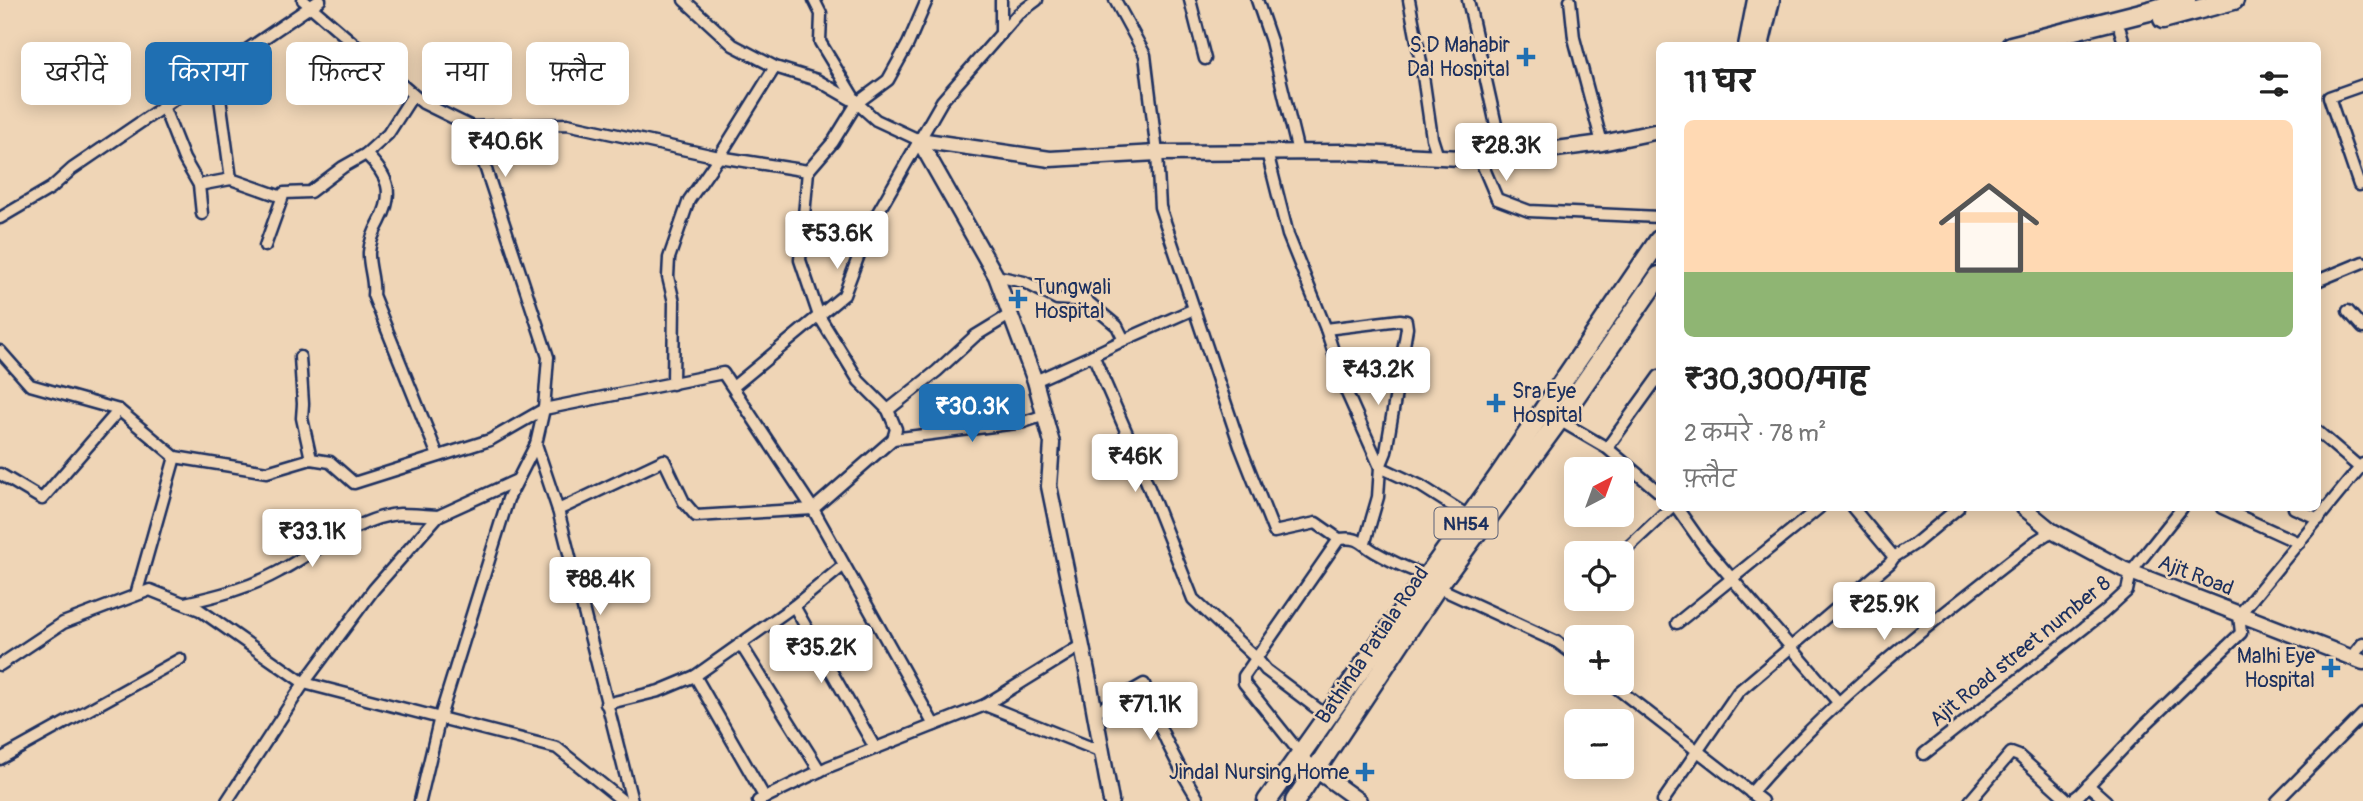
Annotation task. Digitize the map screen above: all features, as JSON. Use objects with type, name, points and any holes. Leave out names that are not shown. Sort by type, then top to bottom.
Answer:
[{"type":"highway","points":[[2027,42],[2186,0]]},
{"type":"highway","points":[[2092,42],[2123,38],[2234,0]]},
{"type":"highway","name":"NH54","points":[[1267,801],[1327,716],[1433,581],[1470,517],[1656,244]]},
{"type":"highway","name":"Bathinda Patiala Road","points":[[1295,801],[1316,772],[1433,581],[1559,420],[1656,280]]},
{"type":"main road","points":[[1748,42],[1756,0]]},
{"type":"main road","points":[[1761,42],[1771,0]]},
{"type":"street","points":[[253,42],[306,3],[320,0]]},
{"type":"street","points":[[684,0],[733,45],[775,67],[817,80],[857,103],[876,120],[919,140],[1050,159],[1157,153],[1267,152],[1480,159],[1602,143],[1656,132]]},
{"type":"street","points":[[814,0],[821,14],[820,42],[857,103]]},
{"type":"street","points":[[558,510],[664,460],[684,502],[696,516],[813,509],[893,439],[896,429],[888,410],[859,381],[820,316],[800,260],[808,171],[833,142],[857,103],[888,80],[908,44],[926,0]]},
{"type":"street","points":[[1001,0],[1001,35]]},
{"type":"street","points":[[733,387],[844,295],[869,228],[942,101],[1018,14],[1037,0]]},
{"type":"street","points":[[1115,0],[1144,55],[1157,153],[1160,207],[1240,446],[1275,532],[1316,523],[1339,539],[1350,538],[1365,542],[1372,550],[1564,647]]},
{"type":"street","points":[[1190,0],[1205,59]]},
{"type":"street","points":[[1257,0],[1271,41],[1298,152]]},
{"type":"street","points":[[1409,0],[1432,138],[1438,157]]},
{"type":"street","points":[[1468,0],[1503,156]]},
{"type":"street","points":[[1570,0],[1574,38],[1602,143]]},
{"type":"street","points":[[306,3],[423,103],[472,128],[567,124],[719,157],[808,171]]},
{"type":"street","points":[[673,384],[674,302],[668,277],[669,258],[689,200],[775,67]]},
{"type":"street","points":[[2363,85],[2329,97],[2359,185],[2363,184]]},
{"type":"street","points":[[265,246],[284,193],[310,192],[342,167],[366,154],[388,134],[413,95]]},
{"type":"street","points":[[221,105],[231,179]]},
{"type":"street","points":[[0,218],[51,188],[72,169],[163,106],[184,159],[199,184],[202,214]]},
{"type":"street","points":[[420,801],[440,717],[508,499],[536,444],[544,409],[548,357],[472,128]]},
{"type":"street","points":[[919,140],[996,276],[1045,415],[1052,443],[1049,486],[1111,801]]},
{"type":"street","points":[[1267,152],[1288,235],[1326,329],[1346,390],[1380,467],[1421,486],[1470,517]]},
{"type":"street","points":[[366,154],[381,170],[390,194],[369,252],[373,295],[438,456]]},
{"type":"street","points":[[1480,159],[1497,198],[1529,211],[1656,216]]},
{"type":"street","points":[[199,184],[231,179],[282,197]]},
{"type":"street","points":[[2321,279],[2363,262]]},
{"type":"street","points":[[996,276],[1024,282],[1057,299],[1087,301],[1117,326],[1124,340]]},
{"type":"street","points":[[1035,381],[1194,309]]},
{"type":"street","points":[[2348,311],[2363,328]]},
{"type":"street","points":[[888,410],[975,336],[1011,314]]},
{"type":"street","points":[[1326,329],[1406,321],[1386,452],[1380,467],[1378,497],[1365,542]]},
{"type":"street","points":[[0,351],[30,385],[119,410],[175,457],[267,472],[311,459],[330,462],[354,483],[490,440],[544,409],[723,373],[813,509],[934,725]]},
{"type":"street","points":[[1093,355],[1194,599],[1266,670],[1327,716]]},
{"type":"street","points":[[300,357],[302,418],[311,459]]},
{"type":"street","points":[[1607,448],[1656,380]]},
{"type":"street","points":[[0,474],[42,499],[119,410]]},
{"type":"street","points":[[893,439],[1024,422],[1045,415]]},
{"type":"street","points":[[1559,420],[1607,448],[1656,489]]},
{"type":"street","points":[[1970,801],[2011,753],[2019,756],[2070,801],[2241,633],[2239,615],[2361,466],[2321,434]]},
{"type":"street","points":[[536,444],[558,510],[632,801]]},
{"type":"street","points":[[136,595],[175,457]]},
{"type":"street","points":[[227,801],[304,683],[374,589],[438,516],[517,480]]},
{"type":"street","points":[[1634,543],[1672,511]]},
{"type":"street","points":[[1678,511],[1703,545],[1838,702]]},
{"type":"street","points":[[1677,622],[1815,511]]},
{"type":"street","points":[[1856,511],[1894,557]]},
{"type":"street","points":[[1663,801],[1738,692],[1894,557],[1916,543],[1954,511]]},
{"type":"street","name":"Ajit Road","points":[[2028,511],[2052,531],[2131,572],[2357,659]]},
{"type":"street","name":"Ajit Road street number 8","points":[[1924,754],[2103,613],[2127,591],[2131,572],[2180,511]]},
{"type":"street","points":[[2229,511],[2300,543]]},
{"type":"street","points":[[2301,511],[2319,519]]},
{"type":"street","points":[[185,604],[228,594],[278,572],[361,525],[397,514],[438,516]]},
{"type":"street","points":[[1751,793],[1784,754],[1838,702],[1916,635],[2052,531]]},
{"type":"street","points":[[1339,539],[1244,676],[1244,683],[1299,755],[1316,772],[1359,801]]},
{"type":"street","points":[[606,704],[659,691],[695,676],[794,606],[844,565]]},
{"type":"street","points":[[0,665],[63,623],[150,590],[200,610],[304,683],[557,748],[623,801]]},
{"type":"street","points":[[794,606],[875,748]]},
{"type":"street","points":[[740,643],[820,771]]},
{"type":"street","points":[[2357,659],[2363,643]]},
{"type":"street","points":[[695,676],[761,799],[820,771],[985,705],[1082,645]]},
{"type":"street","points":[[0,759],[180,659]]},
{"type":"street","points":[[1095,712],[1144,684],[1154,715],[1199,801]]},
{"type":"street","points":[[1626,695],[1762,801]]},
{"type":"street","points":[[985,705],[1102,752]]},
{"type":"street","points":[[2277,801],[2363,714]]},
{"type":"street","points":[[2088,785],[2106,801]]},
{"type":"place","name":"S.D Mahabir Dal Hospital","points":[[1526,57]]},
{"type":"place","name":"Tungwali Hospital","points":[[1018,299]]},
{"type":"place","name":"Sra Eye Hospital","points":[[1496,403]]},
{"type":"place","name":"Malhi Eye Hospital","points":[[2331,668]]},
{"type":"place","name":"Jindal Nursing Home","points":[[1365,772]]}]
